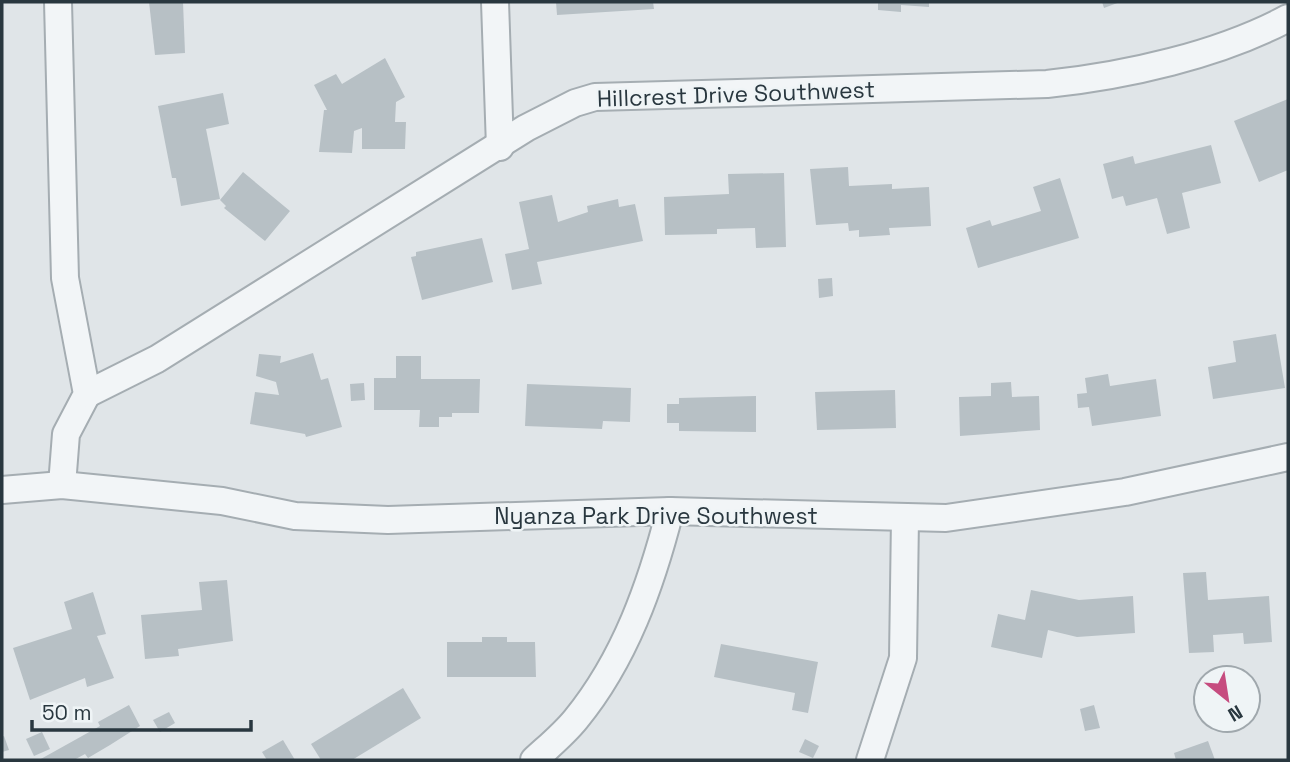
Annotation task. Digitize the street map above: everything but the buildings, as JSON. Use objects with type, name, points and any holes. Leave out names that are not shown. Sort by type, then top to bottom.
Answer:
[{"type":"street","points":[[2,490],[62,485],[66,434],[87,394],[65,278],[58,2]]},
{"type":"street","points":[[495,2],[500,147]]},
{"type":"street","name":"Hillcrest Drive Southwest","points":[[87,394],[157,359],[555,112],[595,97],[1075,82],[1198,54],[1288,18]]},
{"type":"street","name":"Nyanza Park Drive Southwest","points":[[62,485],[222,501],[295,516],[388,520],[670,511],[946,518],[1125,492],[1288,457]]},
{"type":"street","points":[[534,760],[576,719],[624,643],[646,595],[670,511]]},
{"type":"street","points":[[870,760],[903,658],[905,517]]}]
